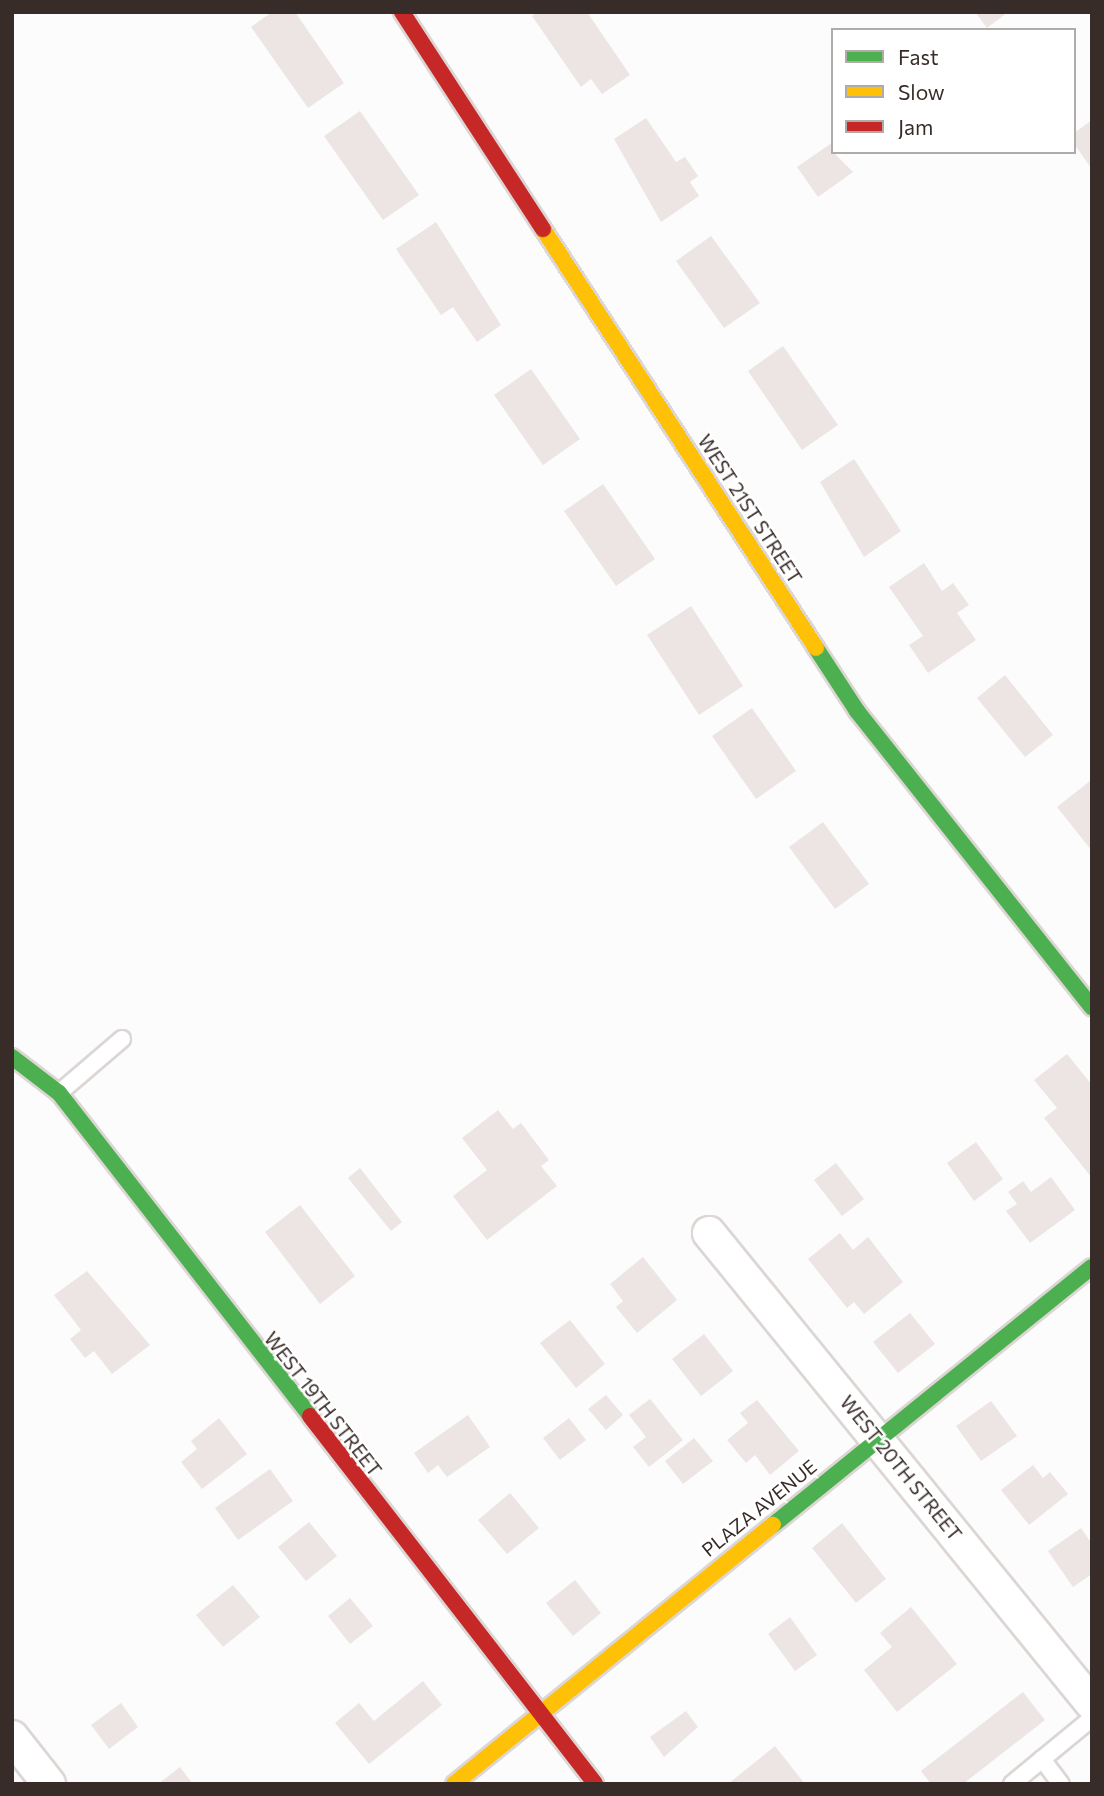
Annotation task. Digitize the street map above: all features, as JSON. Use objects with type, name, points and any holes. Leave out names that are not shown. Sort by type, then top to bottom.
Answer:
[{"type":"street","name":"WEST 21ST STREET","points":[[402,12],[857,711],[1092,1007]]},
{"type":"street","name":"WEST 19TH STREET","points":[[12,1057],[59,1093],[595,1784]]},
{"type":"street","name":"WEST 20TH STREET","points":[[709,1233],[1092,1704]]},
{"type":"street","name":"PLAZA AVENUE","points":[[454,1784],[877,1438],[1092,1267]]},
{"type":"street","points":[[12,1737],[49,1784]]},
{"type":"lane","points":[[59,1093],[122,1039]]},
{"type":"lane","points":[[1012,1784],[1092,1718]]},
{"type":"lane","points":[[1042,1759],[1061,1784]]},
{"type":"building","points":[[272,12],[295,12],[344,83],[308,108],[251,27]]},
{"type":"building","points":[[537,12],[587,12],[630,75],[602,94],[591,79],[581,87],[532,16]]},
{"type":"building","points":[[975,12],[1008,12],[987,28]]},
{"type":"building","points":[[360,111],[419,195],[383,220],[324,136]]},
{"type":"building","points":[[646,118],[676,162],[685,157],[698,176],[690,182],[699,196],[661,222],[614,139]]},
{"type":"building","points":[[1092,120],[1092,169],[1076,147],[1076,132]]},
{"type":"building","points":[[831,143],[831,154],[835,154],[853,172],[818,197],[797,167]]},
{"type":"building","points":[[436,222],[501,325],[477,342],[453,307],[441,315],[396,249]]},
{"type":"building","points":[[711,236],[760,303],[724,328],[676,261]]},
{"type":"building","points":[[783,346],[838,425],[802,450],[748,371]]},
{"type":"building","points":[[531,369],[580,439],[543,465],[494,395]]},
{"type":"building","points":[[854,459],[901,531],[864,557],[820,482]]},
{"type":"building","points":[[603,484],[655,559],[616,586],[564,511]]},
{"type":"building","points":[[924,563],[942,591],[953,583],[969,605],[957,613],[976,640],[928,673],[909,645],[923,636],[889,587]]},
{"type":"building","points":[[691,606],[743,686],[699,715],[647,635]]},
{"type":"building","points":[[1005,675],[1053,735],[1025,757],[977,698]]},
{"type":"building","points":[[752,708],[796,771],[756,799],[712,736]]},
{"type":"building","points":[[1090,781],[1092,784],[1092,851],[1057,807]]},
{"type":"building","points":[[823,822],[869,884],[835,909],[789,847]]},
{"type":"building","points":[[1067,1054],[1092,1085],[1092,1178],[1044,1118],[1057,1108],[1034,1080]]},
{"type":"building","points":[[498,1110],[513,1129],[521,1123],[549,1160],[541,1166],[557,1186],[487,1240],[453,1196],[487,1170],[462,1138]]},
{"type":"building","points":[[976,1142],[1003,1179],[974,1201],[947,1163]]},
{"type":"building","points":[[836,1163],[864,1199],[842,1216],[814,1180]]},
{"type":"building","points":[[360,1168],[402,1222],[391,1231],[348,1178]]},
{"type":"building","points":[[1051,1177],[1075,1210],[1030,1243],[1006,1211],[1017,1204],[1008,1192],[1023,1181],[1031,1192]]},
{"type":"building","points":[[300,1205],[355,1276],[320,1304],[265,1232]]},
{"type":"building","points":[[840,1233],[853,1250],[868,1237],[903,1282],[864,1314],[854,1302],[847,1308],[808,1259]]},
{"type":"building","points":[[643,1257],[677,1300],[637,1333],[616,1307],[623,1301],[610,1284]]},
{"type":"building","points":[[87,1271],[150,1345],[112,1374],[94,1351],[85,1358],[70,1339],[81,1330],[54,1295]]},
{"type":"building","points":[[910,1313],[935,1344],[898,1373],[873,1342]]},
{"type":"building","points":[[570,1320],[605,1364],[576,1388],[540,1343]]},
{"type":"building","points":[[704,1334],[733,1371],[701,1396],[672,1359]]},
{"type":"building","points":[[606,1395],[623,1415],[606,1430],[588,1409]]},
{"type":"building","points":[[650,1399],[683,1440],[649,1467],[633,1447],[646,1437],[629,1415]]},
{"type":"building","points":[[757,1400],[799,1451],[770,1475],[755,1455],[746,1463],[727,1440],[748,1423],[740,1413]]},
{"type":"building","points":[[991,1401],[1017,1436],[981,1461],[956,1426]]},
{"type":"building","points":[[468,1415],[490,1447],[447,1477],[438,1465],[428,1473],[414,1453]]},
{"type":"building","points":[[219,1418],[247,1454],[202,1489],[181,1462],[197,1449],[191,1441]]},
{"type":"building","points":[[569,1418],[586,1440],[560,1460],[543,1438]]},
{"type":"building","points":[[694,1438],[713,1461],[683,1484],[665,1461]]},
{"type":"building","points":[[1033,1465],[1043,1478],[1050,1472],[1068,1494],[1029,1525],[1001,1490]]},
{"type":"building","points":[[270,1469],[293,1501],[238,1540],[215,1508]]},
{"type":"building","points":[[510,1493],[539,1528],[507,1554],[478,1520]]},
{"type":"building","points":[[309,1522],[337,1556],[306,1581],[278,1547]]},
{"type":"building","points":[[842,1523],[886,1579],[856,1603],[812,1548]]},
{"type":"building","points":[[1081,1528],[1092,1544],[1092,1574],[1073,1587],[1048,1551]]},
{"type":"building","points":[[575,1580],[601,1613],[573,1636],[546,1603]]},
{"type":"building","points":[[233,1585],[260,1617],[223,1647],[196,1615]]},
{"type":"building","points":[[350,1598],[373,1626],[350,1644],[328,1616]]},
{"type":"building","points":[[911,1607],[957,1664],[897,1712],[864,1670],[892,1647],[880,1633]]},
{"type":"building","points":[[790,1617],[817,1655],[795,1671],[768,1634]]},
{"type":"building","points":[[423,1681],[442,1705],[369,1764],[335,1723],[359,1703],[374,1721]]},
{"type":"building","points":[[1023,1692],[1045,1720],[963,1784],[931,1784],[921,1771]]},
{"type":"building","points":[[121,1703],[138,1727],[109,1749],[91,1725]]},
{"type":"building","points":[[686,1711],[698,1727],[664,1757],[650,1737]]},
{"type":"building","points":[[775,1746],[805,1784],[728,1784]]},
{"type":"building","points":[[180,1767],[193,1784],[158,1784]]},
{"type":"traffic: fast","points":[[816,648],[857,711],[1092,1007]]},
{"type":"traffic: fast","points":[[12,1057],[59,1093],[310,1416]]},
{"type":"traffic: fast","points":[[773,1525],[1092,1267]]},
{"type":"traffic: slow","points":[[543,229],[816,648]]},
{"type":"traffic: slow","points":[[454,1784],[773,1525]]},
{"type":"traffic: jam","points":[[402,12],[543,229]]},
{"type":"traffic: jam","points":[[310,1416],[595,1784]]}]
